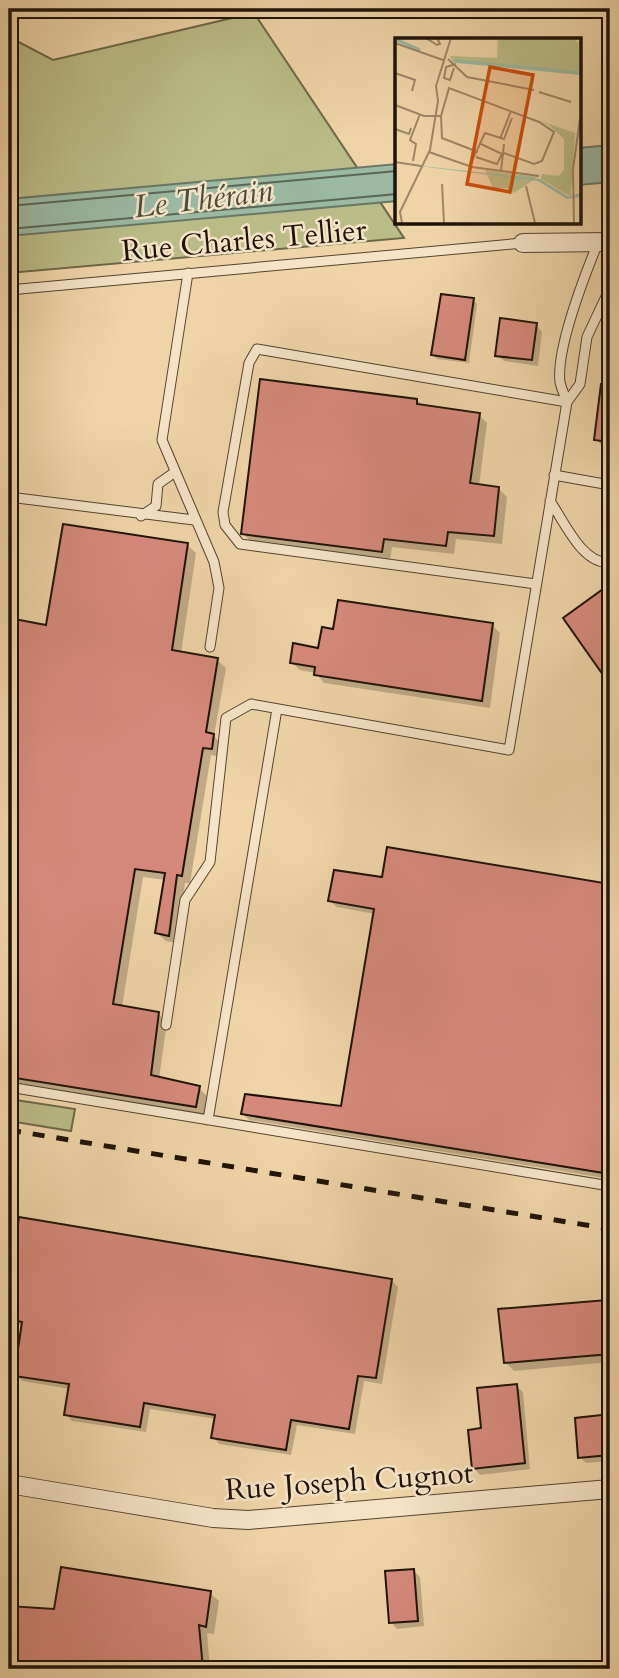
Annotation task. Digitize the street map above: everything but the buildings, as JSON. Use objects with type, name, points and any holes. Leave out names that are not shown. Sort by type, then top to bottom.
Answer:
[{"type":"street","name":"Rue Charles Tellier","points":[[523,243],[604,241]]},
{"type":"street","name":"Rue Joseph Cugnot","points":[[9,1483],[213,1518],[248,1520],[610,1489]]},
{"type":"lane","points":[[567,402],[560,381],[578,290],[604,241]]},
{"type":"lane","name":"Rue Charles Tellier","points":[[9,290],[523,243]]},
{"type":"lane","points":[[188,273],[162,440],[214,562],[219,588],[210,647]]},
{"type":"lane","points":[[166,1025],[185,900],[210,862],[226,718],[251,704],[509,750],[567,402],[580,384],[587,337],[610,288]]},
{"type":"lane","points":[[536,584],[240,544],[225,525],[223,512],[249,363],[257,349],[567,402]]},
{"type":"lane","points":[[141,516],[156,506],[158,484],[175,472]]},
{"type":"lane","points":[[554,475],[610,485]]},
{"type":"lane","points":[[9,497],[141,516],[194,520]]},
{"type":"lane","points":[[550,501],[586,553],[595,561],[610,562]]},
{"type":"lane","points":[[208,1120],[277,709]]},
{"type":"lane","points":[[9,1087],[610,1186]]},
{"type":"green space","points":[[254,13],[404,238],[9,273],[9,37],[53,60]]},
{"type":"green space","points":[[9,1099],[75,1109],[71,1131],[9,1121]]},
{"type":"water","points":[[610,145],[610,182],[580,185],[580,148]]},
{"type":"water","name":"Le Thérain","points":[[395,164],[395,201],[9,236],[9,199]]},
{"type":"railway","points":[[9,1130],[610,1229]]}]
